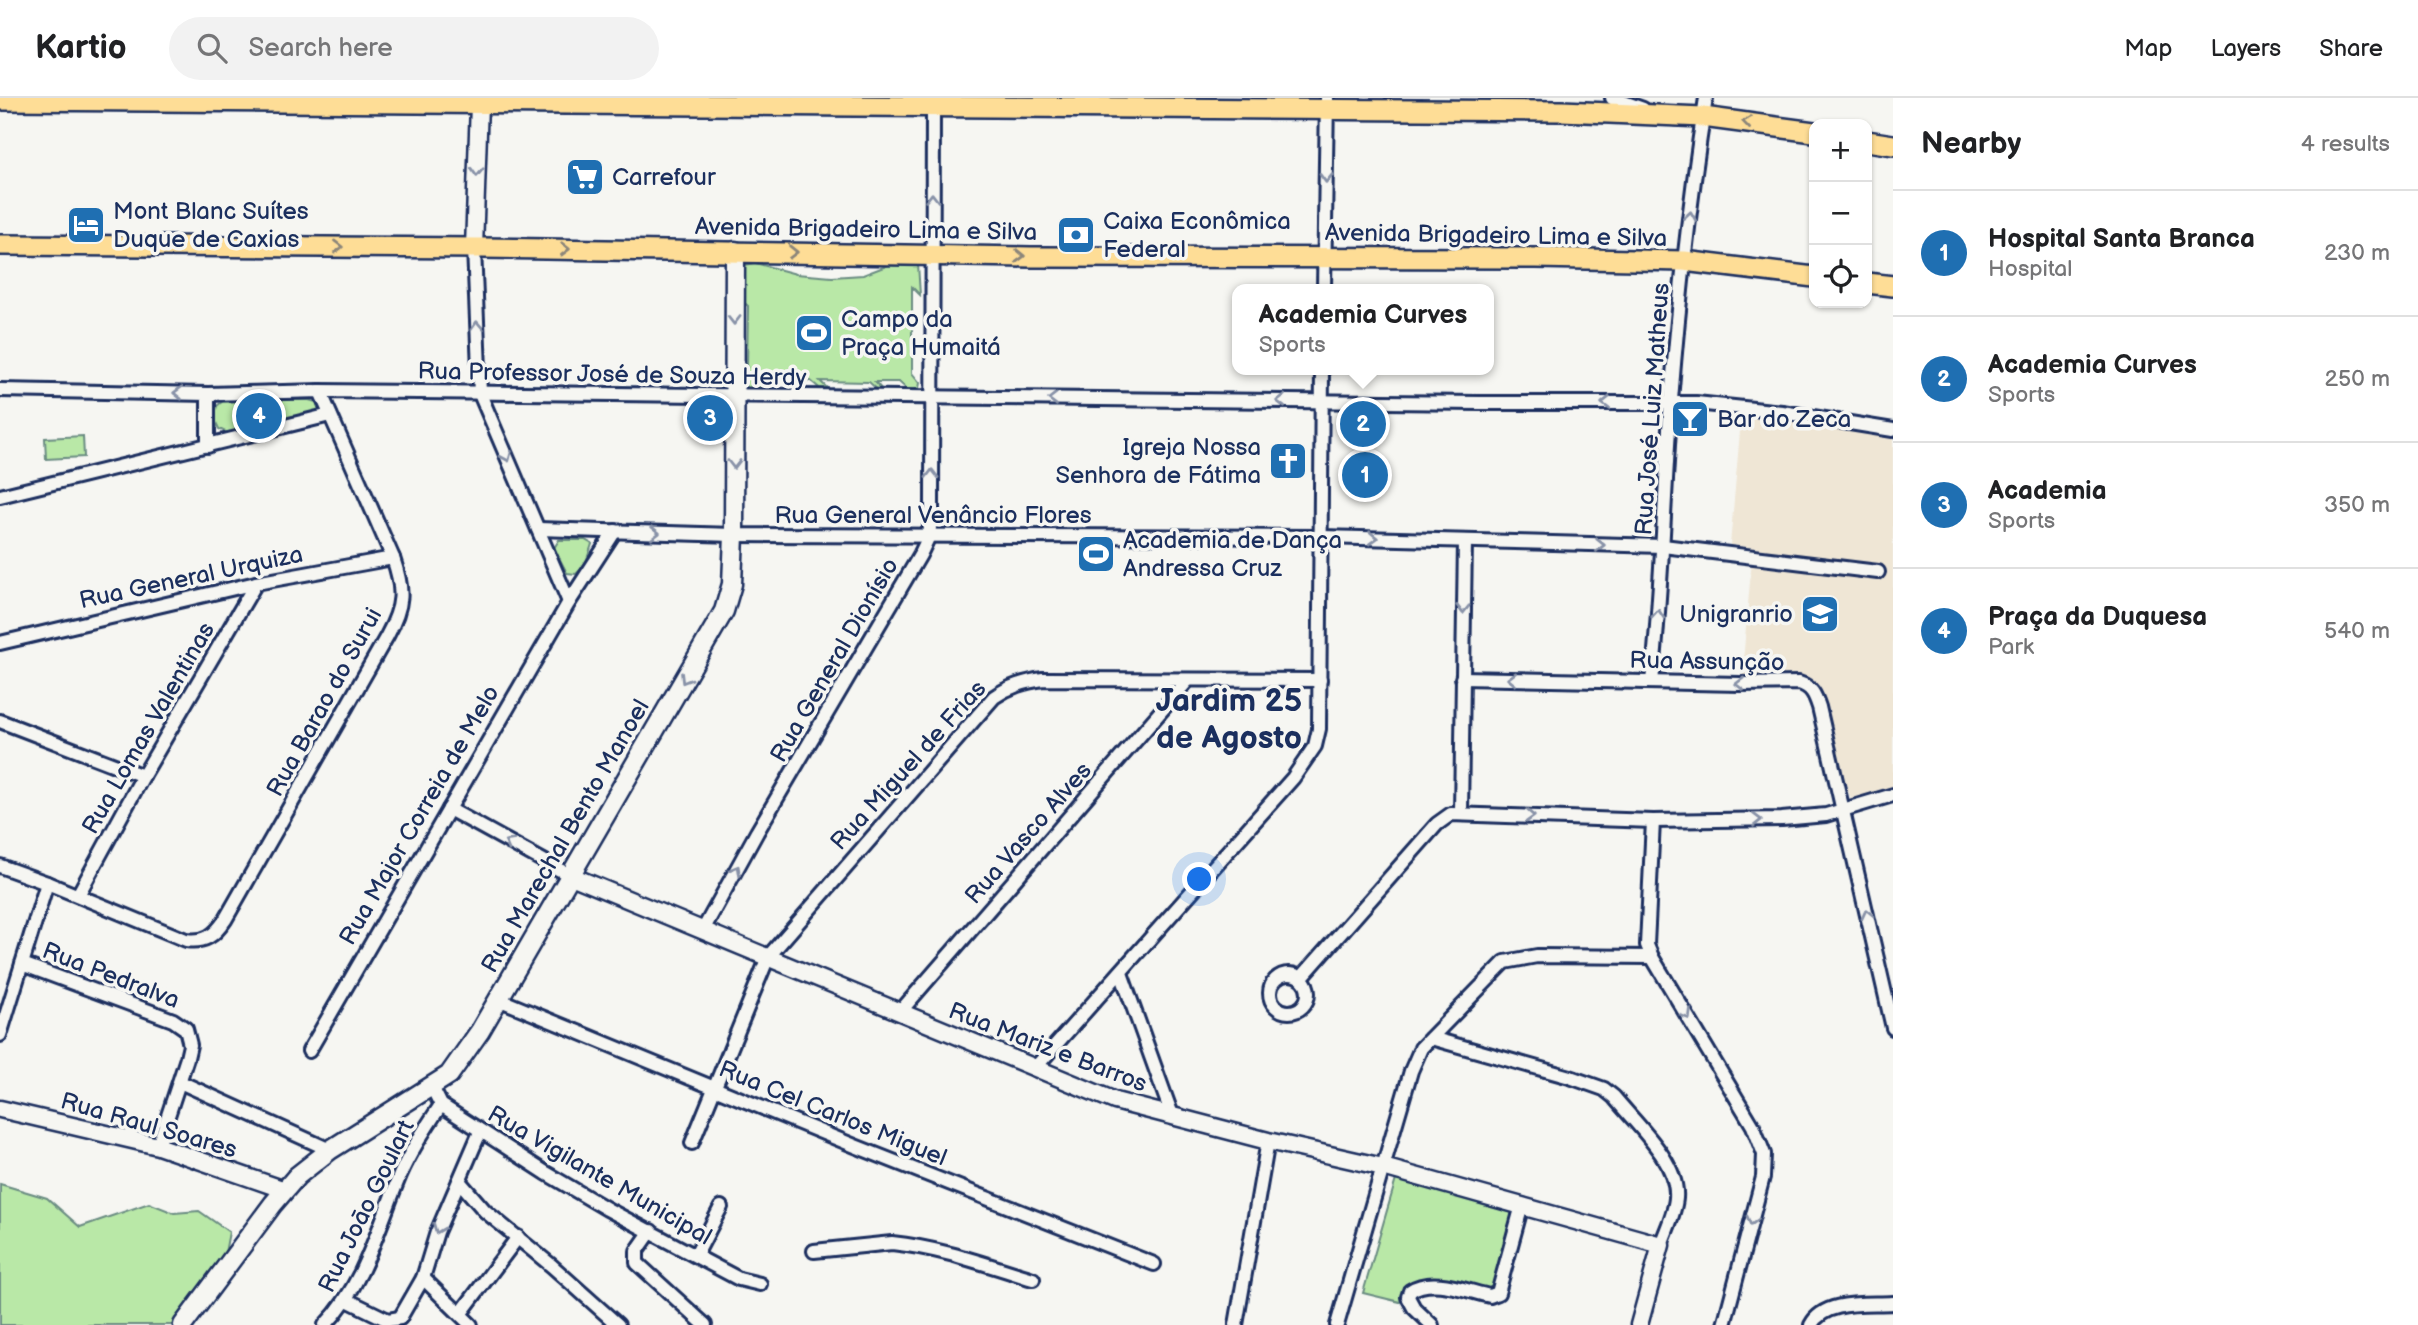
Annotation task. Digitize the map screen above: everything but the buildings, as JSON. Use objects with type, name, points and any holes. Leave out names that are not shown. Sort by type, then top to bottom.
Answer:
[{"type":"main road","points":[[0,100],[1327,104],[1653,113],[1705,107],[1809,131]]},
{"type":"main road","points":[[1872,142],[1893,145]]},
{"type":"main road","name":"Avenida Brigadeiro Lima e Silva","points":[[0,245],[932,253],[1031,257],[1684,261],[1809,276]]},
{"type":"main road","name":"Rua Marechal Bento Manoel","points":[[183,1325],[285,1190],[305,1168],[432,1087],[454,1069],[498,999],[724,611],[732,584],[734,535],[735,251]]},
{"type":"main road","points":[[1872,284],[1893,286]]},
{"type":"street","points":[[1612,98],[1653,113]]},
{"type":"street","points":[[479,101],[474,248],[480,394],[569,602]]},
{"type":"street","name":"Rua General Dionísio","points":[[703,930],[929,536],[932,509],[933,103]]},
{"type":"street","points":[[1324,284],[1327,104]]},
{"type":"street","name":"Rua José Luiz Matheus","points":[[1652,682],[1671,402],[1684,261],[1705,107]]},
{"type":"street","points":[[1034,1069],[1308,758],[1318,737],[1322,375]]},
{"type":"street","name":"Rua Professor José de Souza Herdy","points":[[0,390],[1494,404],[1671,402],[1737,406],[1893,430]]},
{"type":"street","name":"Rua Barao do Surui","points":[[78,895],[175,937],[196,942],[218,930],[398,617],[402,599],[401,580],[320,391]]},
{"type":"street","points":[[208,394],[208,446]]},
{"type":"street","points":[[0,496],[330,415]]},
{"type":"street","name":"Rua General Venâncio Flores","points":[[538,529],[734,535],[1322,537],[1663,546],[1878,572]]},
{"type":"street","name":"Rua Major Correia de Melo","points":[[309,1051],[569,602],[615,531]]},
{"type":"street","points":[[1461,813],[1465,541]]},
{"type":"street","name":"Rua General Urquiza","points":[[0,643],[256,583],[393,558]]},
{"type":"street","name":"Rua Lomas Valentinas","points":[[78,895],[143,776],[256,583]]},
{"type":"street","name":"Rua Assunção","points":[[1462,678],[1807,686],[1814,693],[1819,707],[1893,1028]]},
{"type":"street","name":"Rua Miguel de Frias","points":[[692,1143],[768,957],[987,705],[1008,688],[1043,679],[1320,680]]},
{"type":"street","name":"Rua Vasco Alves","points":[[899,1013],[1188,680]]},
{"type":"street","points":[[0,721],[143,776]]},
{"type":"street","points":[[1302,977],[1446,816],[1461,813],[1653,821],[1796,819],[1826,815],[1893,795]]},
{"type":"street","name":"Rua Mariz e Barros","points":[[449,809],[569,876],[1115,1101],[1268,1141],[1383,1167],[1661,1245]]},
{"type":"street","points":[[1653,821],[1646,934],[1652,957],[1754,1126],[1764,1154],[1763,1177],[1724,1325]]},
{"type":"street","points":[[0,866],[78,895]]},
{"type":"street","points":[[0,1035],[47,883]]},
{"type":"street","points":[[1337,1325],[1421,1048],[1505,962],[1537,956],[1652,957]]},
{"type":"street","name":"Rua Pedralva","points":[[22,964],[182,1024],[189,1036],[190,1045],[158,1146]]},
{"type":"street","points":[[1121,973],[1172,1115]]},
{"type":"street","name":"Rua Cel Carlos Miguel","points":[[498,999],[1154,1264]]},
{"type":"street","points":[[1431,1038],[1570,1076],[1604,1089],[1657,1148],[1674,1178],[1676,1200],[1639,1325]]},
{"type":"street","points":[[180,1082],[330,1150]]},
{"type":"street","name":"Rua Vigilante Municipal","points":[[432,1087],[441,1105],[480,1132],[607,1209],[739,1279],[760,1284]]},
{"type":"street","name":"Rua Joāo Goulart","points":[[325,1325],[347,1300],[402,1171],[441,1105]]},
{"type":"street","name":"Rua Raul Soares","points":[[0,1109],[158,1146],[285,1190]]},
{"type":"street","points":[[347,1300],[382,1321],[403,1321],[423,1278],[433,1242],[480,1132]]},
{"type":"street","points":[[1236,1325],[1268,1141]]},
{"type":"street","points":[[459,1181],[485,1211],[618,1325]]},
{"type":"street","points":[[1432,1325],[1410,1302],[1410,1292],[1420,1286],[1432,1284],[1490,1296],[1498,1293],[1522,1205]]},
{"type":"street","points":[[696,1255],[722,1206]]},
{"type":"street","points":[[651,1231],[637,1251],[637,1263],[705,1325]]},
{"type":"street","points":[[461,1313],[518,1237]]},
{"type":"street","points":[[814,1251],[892,1242],[933,1249],[1033,1279]]},
{"type":"street","points":[[423,1278],[471,1325]]},
{"type":"street","points":[[1811,1325],[1815,1317],[1830,1308],[1893,1303]]},
{"type":"shaded area","name":"Unigranrio","points":[[1742,409],[1893,433],[1893,789],[1851,800],[1814,682],[1741,684],[1753,548],[1730,545]]},
{"type":"green space","points":[[755,263],[796,274],[832,277],[863,275],[894,263],[918,264],[920,295],[912,287],[912,373],[920,383],[919,388],[910,392],[899,382],[875,382],[884,392],[880,392],[869,382],[820,381],[831,392],[824,392],[811,381],[769,381],[778,392],[740,389],[739,361],[747,367],[748,306],[738,297],[740,266]]},
{"type":"green space","points":[[224,400],[309,400],[316,402],[319,410],[317,413],[230,434],[219,429],[214,418],[217,406]]},
{"type":"green space","points":[[83,436],[84,457],[46,459],[45,438]]},
{"type":"green space","points":[[559,540],[585,540],[592,544],[585,565],[576,574],[567,573],[554,548]]},
{"type":"green space","points":[[1397,1176],[1515,1208],[1495,1291],[1428,1280],[1412,1283],[1400,1302],[1363,1293]]},
{"type":"green space","points":[[0,1184],[47,1198],[80,1227],[149,1203],[174,1213],[199,1211],[229,1232],[224,1258],[174,1325],[0,1325]]},
{"type":"place","name":"Carrefour","points":[[585,177]]},
{"type":"place","name":"Mont Blanc Suítes Duque de Caxias","points":[[86,225]]},
{"type":"place","name":"Caixa Econômica Federal","points":[[1076,235]]},
{"type":"place","name":"Campo da Praça Humaitá","points":[[814,333]]},
{"type":"place","name":"Praça da Duquesa","points":[[259,416]]},
{"type":"place","name":"Academia","points":[[710,418]]},
{"type":"place","name":"Bar do Zeca","points":[[1690,419]]},
{"type":"place","name":"Academia Curves","points":[[1363,424]]},
{"type":"place","name":"Igreja Nossa Senhora de Fátima","points":[[1288,461]]},
{"type":"place","name":"Hospital Santa Branca","points":[[1365,475]]},
{"type":"place","name":"Academia de Dança Andressa Cruz","points":[[1096,554]]},
{"type":"place","name":"Unigranrio","points":[[1820,614]]},
{"type":"district","name":"Jardim 25 de Agosto","points":[[1229,718]]}]
